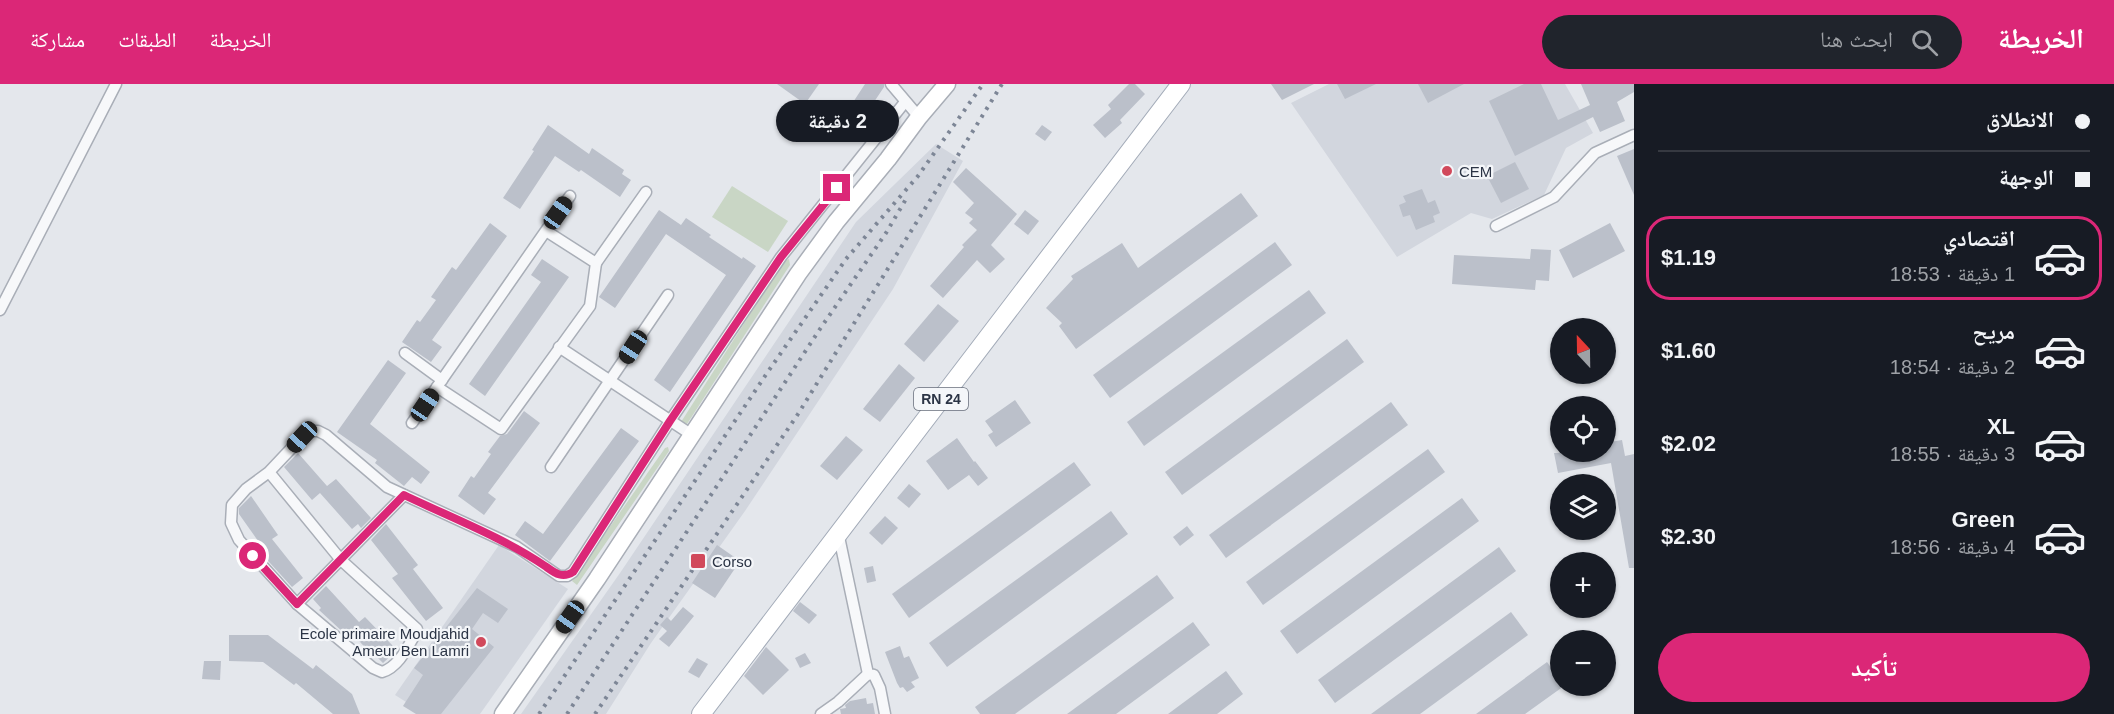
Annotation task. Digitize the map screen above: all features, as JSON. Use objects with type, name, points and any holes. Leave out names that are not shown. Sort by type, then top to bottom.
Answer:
[{"type":"main road","name":"RN 24","points":[[701,714],[838,532],[999,326],[1181,84]]},
{"type":"street","points":[[0,310],[116,84]]},
{"type":"street","points":[[891,84],[919,117]]},
{"type":"street","points":[[503,714],[597,579],[798,274],[836,222],[947,84]]},
{"type":"street","points":[[269,472],[341,560],[417,629],[396,663],[388,670],[381,672],[373,668],[297,604],[239,540],[231,523],[232,505],[246,489],[269,472],[302,437],[311,431],[318,431],[326,435],[387,487],[517,547],[559,576],[567,576],[573,572],[670,421],[781,257],[905,102]]},
{"type":"street","points":[[1496,226],[1554,197],[1594,153],[1634,135]]},
{"type":"street","points":[[405,353],[501,429],[590,306],[596,263],[646,192]]},
{"type":"street","points":[[412,423],[570,196]]},
{"type":"street","points":[[546,231],[596,263]]},
{"type":"street","points":[[551,467],[668,295]]},
{"type":"street","points":[[559,347],[692,435]]},
{"type":"street","points":[[297,604],[404,495]]},
{"type":"street","points":[[838,532],[868,674]]},
{"type":"street","points":[[821,714],[838,702],[868,674]]},
{"type":"street","points":[[868,674],[874,675],[880,688],[885,714]]},
{"type":"shaded area","name":"CEM","points":[[1329,84],[1565,84],[1593,133],[1566,148],[1544,195],[1492,219],[1471,213],[1397,257],[1291,103]]},
{"type":"shaded area","points":[[936,144],[963,161],[893,289],[745,511],[651,643],[606,714],[521,714],[620,573],[856,222]]},
{"type":"shaded area","name":"Ecole primaire Moudjahid Ameur Ben Lamri","points":[[499,545],[568,589],[480,714],[425,714],[395,695]]},
{"type":"green space","points":[[732,186],[788,221],[768,252],[712,217]]},
{"type":"green space","points":[[789,259],[790,265],[687,424],[681,422],[784,261]]},
{"type":"green space","points":[[668,447],[669,451],[577,585],[572,581],[665,448]]},
{"type":"building","points":[[777,84],[819,84],[805,104]]},
{"type":"building","points":[[865,84],[884,84],[884,87],[848,141],[817,120],[827,104],[844,116]]},
{"type":"building","points":[[1129,84],[1135,84],[1145,94],[1120,120],[1122,123],[1105,138],[1093,125],[1111,109],[1108,105]]},
{"type":"building","points":[[1271,84],[1314,84],[1282,100]]},
{"type":"building","points":[[1337,84],[1376,84],[1345,99]]},
{"type":"building","points":[[1418,84],[1464,84],[1428,103]]},
{"type":"building","points":[[1524,84],[1541,84],[1558,120],[1590,105],[1581,84],[1634,84],[1634,92],[1617,102],[1625,121],[1600,132],[1593,117],[1515,156],[1489,101]]},
{"type":"building","points":[[548,125],[589,154],[592,148],[624,170],[622,174],[631,180],[620,197],[581,170],[579,172],[555,156],[520,209],[503,198]]},
{"type":"building","points":[[1042,125],[1052,132],[1045,141],[1035,134]]},
{"type":"building","points":[[1634,149],[1634,195],[1617,156]]},
{"type":"building","points":[[1515,162],[1529,189],[1501,203],[1487,176]]},
{"type":"building","points":[[966,168],[1017,214],[991,245],[1005,259],[990,273],[977,260],[943,298],[930,286],[964,247],[962,245],[977,230],[969,223],[973,219],[965,213],[974,203],[953,182]]},
{"type":"building","points":[[1422,189],[1428,203],[1435,200],[1440,213],[1433,216],[1435,222],[1416,230],[1410,215],[1403,217],[1399,205],[1406,202],[1403,196]]},
{"type":"building","points":[[1241,193],[1258,216],[1076,349],[1059,326],[1062,323],[1046,308],[1073,279],[1071,276],[1122,243],[1138,268]]},
{"type":"building","points":[[659,210],[681,225],[686,218],[711,235],[709,237],[756,266],[670,392],[654,380],[726,275],[666,234],[615,308],[599,297]]},
{"type":"building","points":[[1025,210],[1039,221],[1028,235],[1014,224]]},
{"type":"building","points":[[490,223],[507,236],[432,340],[442,347],[431,362],[402,342],[417,320],[420,322],[436,300],[431,297],[452,267],[456,270]]},
{"type":"building","points":[[1610,223],[1625,251],[1573,278],[1559,250]]},
{"type":"building","points":[[1275,242],[1292,265],[1110,398],[1093,375]]},
{"type":"building","points":[[1531,249],[1551,250],[1549,281],[1536,280],[1535,290],[1452,284],[1454,255],[1530,259]]},
{"type":"building","points":[[542,259],[569,277],[485,396],[469,384],[541,282],[531,275]]},
{"type":"building","points":[[1309,290],[1326,313],[1144,446],[1127,422]]},
{"type":"building","points":[[938,304],[959,321],[924,362],[904,344]]},
{"type":"building","points":[[1347,339],[1364,362],[1182,495],[1165,472]]},
{"type":"building","points":[[388,360],[406,373],[370,424],[430,472],[421,484],[412,477],[404,486],[375,463],[377,460],[337,432]]},
{"type":"building","points":[[899,364],[915,378],[880,422],[863,409]]},
{"type":"building","points":[[1015,400],[1031,423],[996,447],[988,435],[993,432],[985,421]]},
{"type":"building","points":[[1391,402],[1408,425],[1226,558],[1209,535]]},
{"type":"building","points":[[524,411],[540,423],[488,493],[496,499],[484,515],[458,496],[471,476],[474,478],[491,454],[488,452],[500,436],[507,434]]},
{"type":"building","points":[[621,428],[639,441],[550,561],[515,535],[525,521],[543,534]]},
{"type":"building","points":[[846,436],[863,450],[837,480],[820,466]]},
{"type":"building","points":[[957,438],[988,478],[978,486],[969,475],[948,490],[926,461]]},
{"type":"building","points":[[1622,440],[1625,456],[1634,454],[1634,568],[1629,568],[1616,492],[1616,474],[1613,474],[1611,463],[1558,473],[1556,462],[1616,462],[1616,441]]},
{"type":"building","points":[[1428,449],[1445,472],[1263,605],[1246,582]]},
{"type":"building","points":[[298,453],[327,486],[336,479],[371,518],[361,528],[358,524],[352,529],[320,493],[312,500],[284,467]]},
{"type":"building","points":[[1074,462],[1091,485],[909,618],[892,594]]},
{"type":"building","points":[[909,484],[921,494],[909,508],[897,498]]},
{"type":"building","points":[[251,496],[278,535],[272,539],[303,578],[292,587],[259,551],[263,548],[239,514],[239,508]]},
{"type":"building","points":[[1462,498],[1479,521],[1297,654],[1280,631]]},
{"type":"building","points":[[1111,511],[1128,534],[947,667],[929,643]]},
{"type":"building","points":[[885,516],[898,528],[882,545],[869,533]]},
{"type":"building","points":[[386,524],[418,565],[413,569],[443,608],[426,621],[392,578],[398,574],[371,540]]},
{"type":"building","points":[[1187,526],[1194,535],[1180,546],[1173,537]]},
{"type":"building","points":[[717,545],[740,561],[715,598],[692,583]]},
{"type":"building","points":[[1499,547],[1516,571],[1335,703],[1318,680]]},
{"type":"building","points":[[873,566],[876,581],[867,583],[864,568]]},
{"type":"building","points":[[1157,575],[1174,598],[1015,714],[980,714],[975,707]]},
{"type":"building","points":[[326,586],[359,622],[365,617],[393,646],[396,651],[383,663],[374,654],[373,656],[348,629],[344,633],[319,610],[321,608],[313,599]]},
{"type":"building","points":[[477,588],[508,609],[498,623],[483,613],[472,629],[494,647],[441,714],[416,714],[403,706],[423,675],[414,668]]},
{"type":"building","points":[[800,602],[817,615],[809,624],[793,611]]},
{"type":"building","points":[[683,607],[694,616],[669,647],[659,639],[667,631],[660,625],[667,617],[671,621]]},
{"type":"building","points":[[1511,612],[1528,635],[1420,714],[1371,714]]},
{"type":"building","points":[[1193,622],[1210,645],[1116,714],[1067,714]]},
{"type":"building","points":[[229,635],[268,635],[313,669],[316,665],[352,694],[360,714],[333,714],[296,683],[294,685],[263,662],[229,661]]},
{"type":"building","points":[[900,646],[904,658],[909,656],[919,678],[911,682],[915,687],[907,692],[897,683],[885,652]]},
{"type":"building","points":[[766,647],[789,670],[763,695],[744,676]]},
{"type":"building","points":[[805,653],[811,663],[800,668],[795,658]]},
{"type":"building","points":[[697,658],[708,664],[699,678],[688,672]]},
{"type":"building","points":[[204,661],[221,661],[220,680],[202,679]]},
{"type":"building","points":[[1547,662],[1550,666],[1550,696],[1525,714],[1476,714]]},
{"type":"building","points":[[1226,671],[1243,694],[1217,714],[1168,714]]},
{"type":"building","points":[[866,698],[867,704],[873,703],[875,714],[841,714],[840,709],[846,708],[845,705],[850,701]]},
{"type":"railway","points":[[539,714],[846,259],[918,176],[983,84]]},
{"type":"railway","points":[[595,714],[798,414],[1002,84]]},
{"type":"railway","points":[[567,714],[820,329],[886,233],[906,199]]},
{"type":"place","name":"CEM","points":[[1447,171]]},
{"type":"place","name":"Corso","points":[[698,561]]},
{"type":"place","name":"Ecole primaire Moudjahid Ameur Ben Lamri","points":[[481,642]]},
{"type":"route","points":[[253,556],[297,604],[404,495],[517,547],[559,576],[567,576],[573,572],[670,421],[781,257],[837,188]]}]
